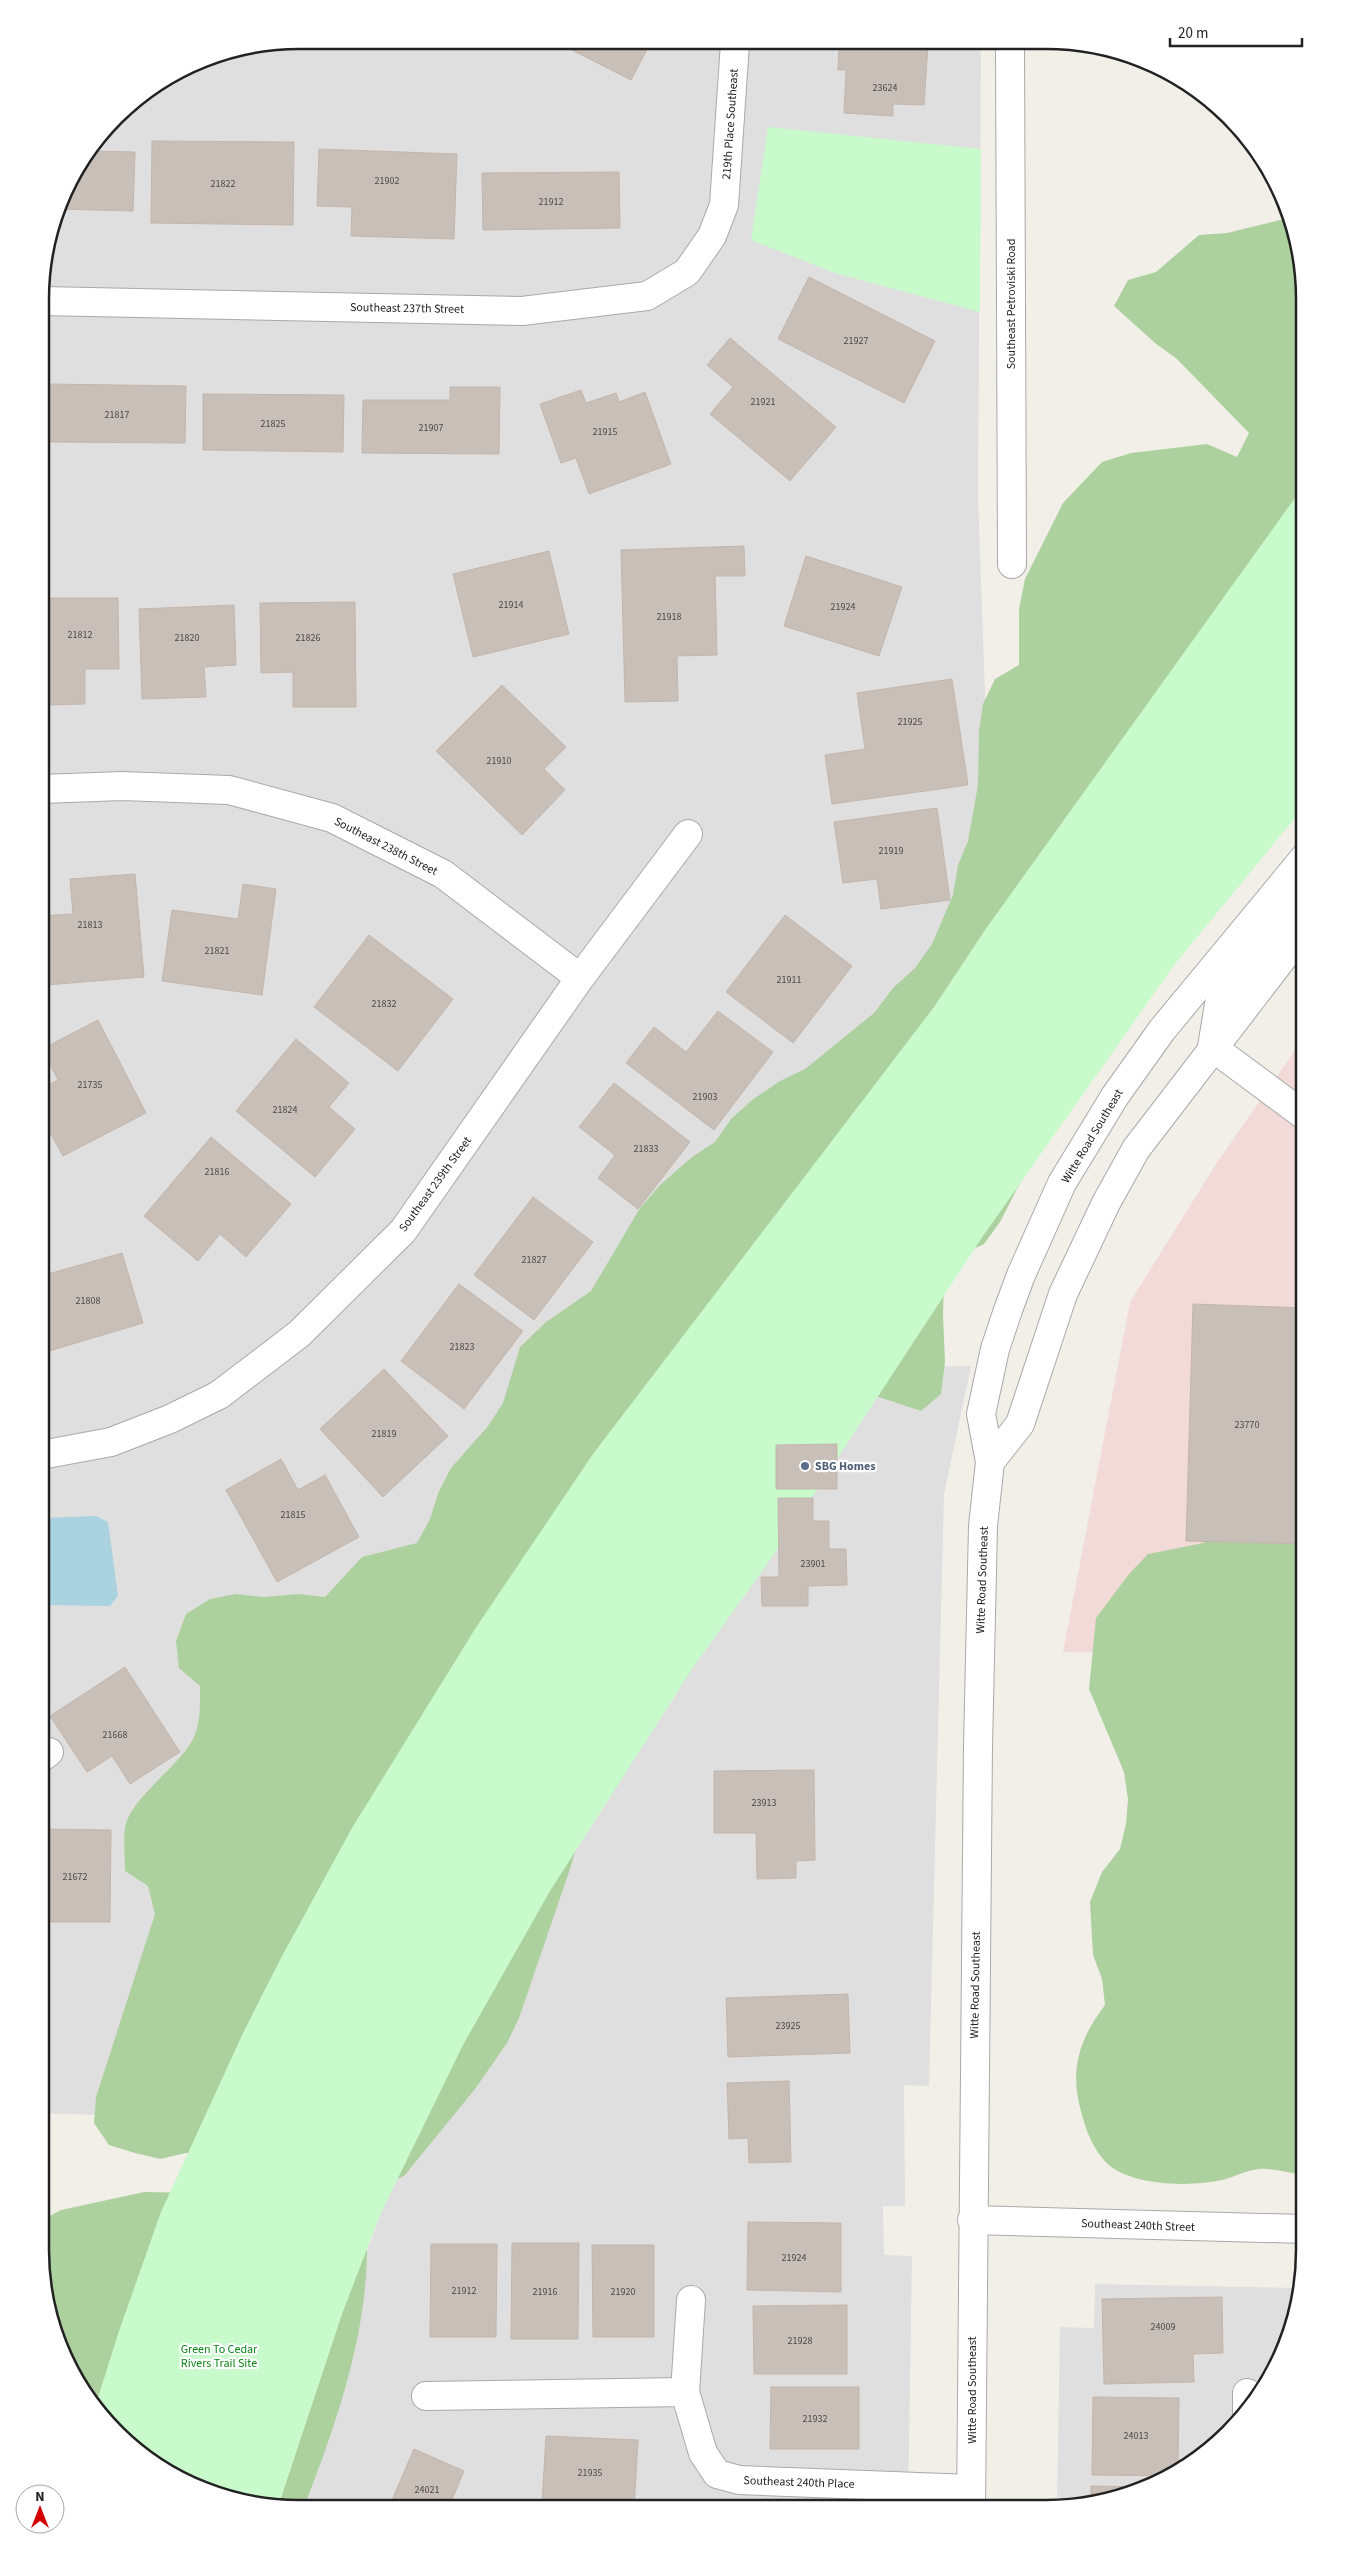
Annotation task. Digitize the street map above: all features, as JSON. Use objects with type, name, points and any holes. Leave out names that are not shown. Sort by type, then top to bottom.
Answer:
[{"type":"street","name":"219th Place Southeast","points":[[724,205],[735,49]]},
{"type":"street","name":"Southeast Petroviski Road","points":[[1010,49],[1012,564]]},
{"type":"street","name":"Southeast 237th Street","points":[[49,301],[522,311],[647,296],[687,272],[712,236],[724,205]]},
{"type":"street","name":"Southeast 238th Street","points":[[49,789],[122,786],[229,790],[332,818],[443,874],[580,978]]},
{"type":"street","name":"Southeast 239th Street","points":[[49,1454],[111,1442],[170,1419],[219,1395],[299,1334],[403,1230],[580,978],[688,834]]},
{"type":"street","name":"Witte Road Southeast","points":[[971,2499],[972,2220],[978,1727],[983,1526],[990,1462],[981,1414],[995,1349],[1021,1276],[1062,1184],[1115,1096],[1162,1030],[1296,868]]},
{"type":"street","points":[[1212,1047],[1219,1004],[1226,988],[1296,900]]},
{"type":"street","points":[[990,1462],[1020,1424],[1063,1294],[1106,1203],[1136,1149],[1212,1047],[1296,940]]},
{"type":"street","points":[[1212,1047],[1296,1109]]},
{"type":"street","name":"Southeast 240th Street","points":[[972,2220],[1296,2229]]},
{"type":"street","name":"Southeast 240th Place","points":[[691,2300],[685,2392],[703,2453],[717,2474],[739,2480],[971,2499]]},
{"type":"street","points":[[426,2396],[685,2392]]},
{"type":"shaded area","points":[[282,49],[981,49],[978,495],[992,893],[158,2117],[49,2113],[49,282],[57,234],[62,218],[74,188],[100,146],[146,100],[188,74],[234,57],[266,51]]},
{"type":"shaded area","points":[[1296,1049],[1296,1654],[1063,1652],[1130,1302],[1216,1164]]},
{"type":"shaded area","points":[[971,1366],[944,1494],[929,2086],[904,2085],[905,2206],[883,2206],[884,2255],[912,2256],[908,2500],[282,2500],[303,2426],[380,2215],[767,1371]]},
{"type":"shaded area","points":[[1095,2284],[1293,2288],[1283,2331],[1263,2376],[1245,2403],[1199,2449],[1157,2475],[1127,2487],[1079,2498],[1057,2500],[1060,2327],[1094,2328]]},
{"type":"green space","points":[[768,127],[981,149],[980,312],[835,273],[751,240]]},
{"type":"green space","points":[[1283,219],[1288,234],[1296,282],[1296,794],[1144,986],[1025,1173],[1000,1222],[984,1244],[955,1258],[944,1281],[945,1362],[941,1394],[921,1411],[846,1386],[597,1773],[571,1866],[519,2018],[507,2043],[475,2089],[404,2176],[379,2187],[240,2154],[186,2153],[160,2159],[109,2145],[94,2123],[96,2097],[155,1914],[148,1886],[125,1871],[125,1828],[136,1806],[177,1761],[196,1733],[200,1713],[200,1686],[179,1668],[176,1641],[186,1614],[210,1599],[236,1594],[264,1597],[298,1594],[325,1597],[362,1557],[417,1543],[430,1519],[439,1491],[451,1468],[488,1426],[503,1403],[520,1347],[546,1322],[591,1291],[640,1208],[660,1185],[692,1157],[715,1142],[731,1119],[752,1100],[780,1081],[805,1069],[874,1013],[893,988],[915,968],[932,944],[953,895],[958,865],[968,841],[978,785],[979,731],[983,704],[995,679],[1019,665],[1019,609],[1025,579],[1063,503],[1102,462],[1131,453],[1207,444],[1237,457],[1249,433],[1177,359],[1155,343],[1114,306],[1128,280],[1156,272],[1199,235],[1227,233]]},
{"type":"green space","name":"Green To Cedar Rivers Trail Site","points":[[1296,497],[1296,817],[1175,964],[983,1236],[780,1546],[694,1666],[550,1891],[463,2045],[380,2215],[342,2314],[280,2500],[234,2492],[188,2475],[146,2449],[122,2427],[97,2399],[119,2331],[161,2212],[243,2033],[281,1958],[352,1828],[475,1629],[593,1454],[934,1007],[985,930]]},
{"type":"green space","points":[[1228,1530],[1296,1537],[1296,2174],[1259,2169],[1222,2180],[1177,2184],[1142,2180],[1113,2168],[1103,2159],[1092,2143],[1078,2096],[1076,2081],[1079,2055],[1089,2030],[1105,2005],[1102,1979],[1093,1955],[1090,1902],[1102,1872],[1120,1849],[1126,1824],[1128,1799],[1124,1772],[1089,1689],[1096,1618],[1129,1574],[1148,1554],[1203,1543]]},
{"type":"green space","points":[[144,2192],[198,2193],[367,2248],[366,2281],[356,2347],[338,2412],[307,2500],[282,2500],[234,2492],[188,2475],[146,2449],[100,2403],[74,2361],[57,2315],[49,2267],[49,2216],[61,2210]]},
{"type":"water","points":[[96,1516],[108,1522],[118,1596],[110,1606],[49,1605],[49,1518]]},
{"type":"building","points":[[570,49],[647,49],[631,80]]},
{"type":"building","points":[[839,49],[928,49],[924,105],[893,104],[893,116],[844,113],[846,70],[838,70]]},
{"type":"building","points":[[152,141],[294,142],[293,225],[151,223]]},
{"type":"building","points":[[319,149],[457,154],[454,239],[351,236],[352,207],[317,206]]},
{"type":"building","points":[[97,151],[135,152],[133,211],[66,209],[82,173]]},
{"type":"building","points":[[619,172],[620,228],[483,230],[482,173]]},
{"type":"building","points":[[809,277],[935,341],[904,403],[778,339]]},
{"type":"building","points":[[730,338],[836,427],[790,481],[710,414],[733,387],[707,365]]},
{"type":"building","points":[[49,384],[186,386],[185,443],[49,442]]},
{"type":"building","points":[[450,387],[500,387],[499,454],[362,453],[363,400],[450,400]]},
{"type":"building","points":[[581,390],[586,403],[616,393],[619,402],[645,392],[671,464],[589,494],[576,458],[561,463],[540,404]]},
{"type":"building","points":[[203,394],[344,395],[343,452],[203,450]]},
{"type":"building","points":[[744,546],[745,576],[715,576],[717,655],[677,656],[678,701],[625,702],[621,550]]},
{"type":"building","points":[[549,551],[569,634],[473,657],[453,574]]},
{"type":"building","points":[[806,556],[902,587],[879,656],[784,626]]},
{"type":"building","points":[[49,598],[118,598],[119,669],[85,669],[85,704],[49,705]]},
{"type":"building","points":[[355,602],[356,707],[293,707],[293,672],[261,673],[260,603]]},
{"type":"building","points":[[234,605],[236,665],[204,667],[206,697],[142,699],[139,609]]},
{"type":"building","points":[[952,679],[968,785],[832,804],[825,755],[865,749],[857,693]]},
{"type":"building","points":[[502,685],[566,747],[544,769],[565,790],[522,835],[436,751]]},
{"type":"building","points":[[937,808],[950,900],[881,909],[877,879],[843,883],[834,822]]},
{"type":"building","points":[[135,874],[144,977],[49,985],[49,916],[73,914],[70,879]]},
{"type":"building","points":[[243,884],[276,889],[262,995],[162,981],[172,910],[238,919]]},
{"type":"building","points":[[785,915],[852,966],[793,1043],[726,992]]},
{"type":"building","points":[[369,935],[453,999],[398,1071],[314,1007]]},
{"type":"building","points":[[718,1011],[773,1052],[714,1130],[626,1063],[654,1027],[686,1052]]},
{"type":"building","points":[[98,1020],[146,1113],[63,1156],[49,1131],[49,1085],[58,1080],[49,1063],[49,1045]]},
{"type":"building","points":[[296,1039],[349,1083],[329,1107],[355,1129],[315,1177],[236,1111]]},
{"type":"building","points":[[614,1083],[690,1142],[638,1209],[598,1178],[615,1155],[579,1127]]},
{"type":"building","points":[[211,1137],[291,1204],[246,1257],[220,1234],[198,1261],[144,1216]]},
{"type":"building","points":[[533,1197],[593,1242],[534,1320],[474,1275]]},
{"type":"building","points":[[122,1253],[143,1323],[49,1351],[49,1274]]},
{"type":"building","points":[[459,1284],[523,1331],[464,1409],[401,1361]]},
{"type":"building","points":[[1193,1304],[1296,1308],[1296,1544],[1186,1541]]},
{"type":"building","points":[[384,1369],[448,1436],[383,1497],[320,1429]]},
{"type":"building","points":[[837,1444],[837,1489],[776,1489],[776,1445]]},
{"type":"building","points":[[281,1459],[298,1490],[325,1475],[359,1537],[277,1582],[226,1490]]},
{"type":"building","points":[[778,1498],[813,1498],[813,1521],[829,1521],[829,1549],[846,1549],[847,1585],[808,1586],[808,1606],[762,1606],[761,1577],[779,1577]]},
{"type":"building","points":[[125,1667],[180,1752],[130,1784],[112,1756],[87,1772],[50,1716]]},
{"type":"building","points":[[814,1770],[815,1860],[796,1861],[796,1878],[757,1879],[756,1833],[714,1833],[714,1771]]},
{"type":"building","points":[[49,1829],[111,1830],[110,1922],[49,1922]]},
{"type":"building","points":[[848,1994],[850,2053],[728,2057],[726,1998]]},
{"type":"building","points":[[789,2081],[791,2162],[749,2163],[748,2138],[729,2139],[727,2083]]},
{"type":"building","points":[[748,2222],[841,2223],[841,2292],[747,2290]]},
{"type":"building","points":[[512,2243],[579,2243],[578,2339],[511,2339]]},
{"type":"building","points":[[431,2244],[497,2244],[496,2337],[430,2337]]},
{"type":"building","points":[[592,2245],[654,2245],[654,2337],[593,2337]]},
{"type":"building","points":[[1222,2297],[1223,2353],[1193,2354],[1194,2382],[1104,2384],[1102,2299]]},
{"type":"building","points":[[847,2305],[847,2374],[754,2374],[753,2306]]},
{"type":"building","points":[[771,2387],[859,2387],[859,2449],[770,2449]]},
{"type":"building","points":[[1093,2397],[1179,2398],[1178,2463],[1155,2476],[1092,2475]]},
{"type":"building","points":[[546,2436],[638,2440],[634,2500],[542,2500]]},
{"type":"building","points":[[414,2449],[464,2471],[452,2500],[392,2500]]},
{"type":"building","points":[[1091,2486],[1128,2487],[1111,2492],[1091,2496]]},
{"type":"place","name":"SBG Homes","points":[[805,1466]]}]
